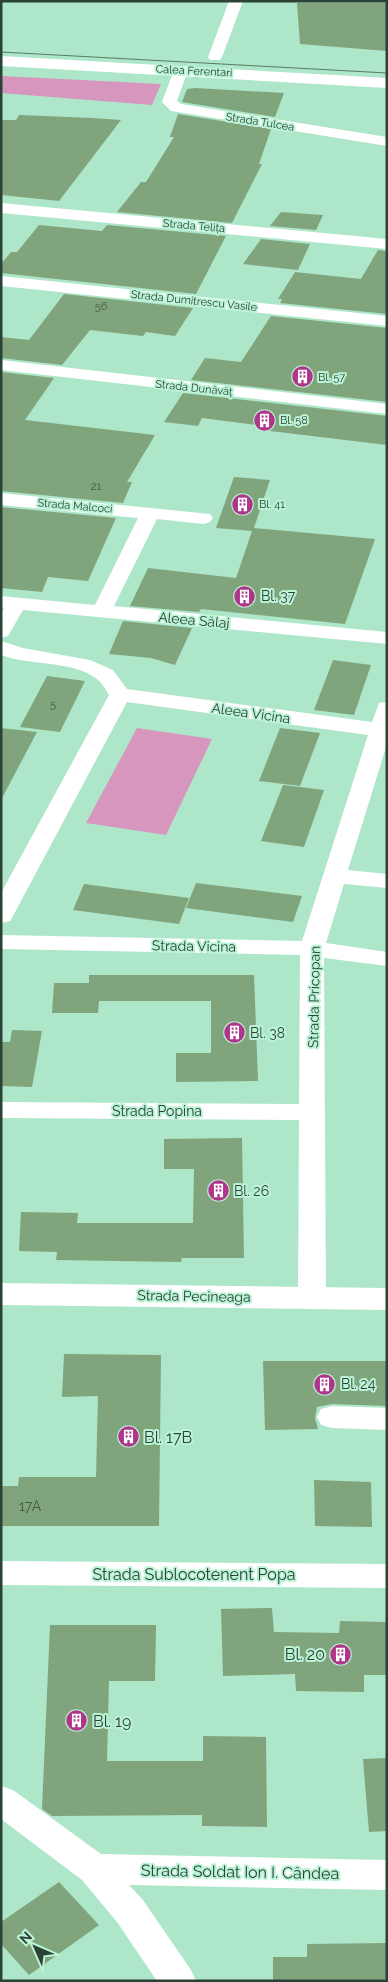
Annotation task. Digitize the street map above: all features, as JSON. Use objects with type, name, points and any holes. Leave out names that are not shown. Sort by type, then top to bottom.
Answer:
[{"type":"main road","name":"Calea Ferentari","points":[[1,60],[234,58]]},
{"type":"main road","name":"Calea Ferentari","points":[[185,59],[387,83]]},
{"type":"main road","name":"Strada Pecineaga","points":[[1,1294],[387,1299]]},
{"type":"street","points":[[215,57],[236,1]]},
{"type":"street","name":"Strada Tulcea","points":[[185,59],[169,102],[176,108],[387,142]]},
{"type":"street","name":"Strada Telița","points":[[1,208],[387,244]]},
{"type":"street","name":"Strada Dumitrescu Vasile","points":[[1,280],[387,321]]},
{"type":"street","name":"Strada Dunăvăț","points":[[1,365],[387,409]]},
{"type":"street","name":"Strada Malcoci","points":[[1,499],[203,518]]},
{"type":"street","points":[[102,611],[150,513]]},
{"type":"street","points":[[1,632],[9,603]]},
{"type":"street","name":"Aleea Sălaj","points":[[9,603],[385,634]]},
{"type":"street","points":[[1,647],[18,654],[83,664],[105,675],[120,695],[1,916]]},
{"type":"street","name":"Aleea Vicina","points":[[120,695],[381,730]]},
{"type":"street","name":"Strada Pricopan","points":[[312,1298],[312,948],[387,708]]},
{"type":"street","points":[[336,876],[387,881]]},
{"type":"street","name":"Strada Vicina","points":[[1,942],[312,948],[387,959]]},
{"type":"street","name":"Strada Popina","points":[[1,1110],[313,1112]]},
{"type":"street","points":[[332,1417],[387,1419]]},
{"type":"street","name":"Strada Sublocotenent Popa","points":[[1,1573],[387,1576]]},
{"type":"street","points":[[1,1800],[94,1869],[130,1911],[178,1981]]},
{"type":"street","name":"Strada Soldat Ion I. Cândea","points":[[94,1869],[387,1875]]},
{"type":"shaded area","points":[[2,76],[161,84],[152,105],[1,93]]},
{"type":"shaded area","points":[[137,728],[212,739],[166,835],[86,823]]},
{"type":"building","points":[[297,3],[387,3],[387,51],[300,44]]},
{"type":"building","points":[[187,89],[284,93],[275,117],[182,102]]},
{"type":"building","points":[[178,114],[271,129],[259,164],[262,164],[232,223],[117,212],[141,182],[146,182],[174,137],[170,137]]},
{"type":"building","points":[[19,115],[121,120],[59,201],[1,195],[1,120],[16,120]]},
{"type":"building","points":[[281,212],[323,215],[316,230],[270,226]]},
{"type":"building","points":[[39,225],[102,231],[107,225],[226,236],[196,294],[1,273],[1,264],[11,252],[17,252]]},
{"type":"building","points":[[261,239],[310,244],[298,270],[243,264]]},
{"type":"building","points":[[378,250],[387,251],[387,314],[280,303],[282,299],[278,299],[295,272],[361,279]]},
{"type":"building","points":[[64,294],[193,308],[175,336],[146,332],[143,336],[90,330],[62,365],[1,358],[1,337],[29,340]]},
{"type":"building","points":[[271,316],[387,328],[387,402],[191,380],[205,358],[241,362]]},
{"type":"building","points":[[1,372],[54,378],[25,420],[155,435],[127,482],[132,482],[123,503],[1,491]]},
{"type":"building","name":"Bl. 58","points":[[183,393],[387,416],[387,445],[262,430],[264,426],[202,418],[198,426],[164,422]]},
{"type":"building","points":[[234,477],[270,480],[254,528],[375,539],[345,624],[201,609],[199,612],[130,606],[148,568],[236,578],[252,531],[216,528]]},
{"type":"building","points":[[1,507],[116,518],[88,581],[48,577],[42,592],[1,588]]},
{"type":"building","points":[[123,621],[192,628],[175,665],[151,658],[109,654]]},
{"type":"building","points":[[333,660],[371,665],[354,715],[314,710]]},
{"type":"building","points":[[47,676],[85,681],[60,732],[20,727]]},
{"type":"building","points":[[1,728],[37,732],[1,800]]},
{"type":"building","points":[[280,728],[320,733],[300,786],[259,781]]},
{"type":"building","points":[[283,785],[324,790],[304,847],[261,841]]},
{"type":"building","points":[[196,883],[302,896],[293,922],[186,908]]},
{"type":"building","points":[[84,884],[189,898],[179,924],[73,910]]},
{"type":"building","name":"Bl. 38","points":[[89,975],[254,975],[258,1081],[176,1082],[176,1053],[211,1053],[211,1001],[99,1001],[98,1013],[52,1013],[54,983],[89,983]]},
{"type":"building","points":[[12,1030],[42,1031],[32,1087],[1,1086],[1,1042],[10,1042]]},
{"type":"building","name":"Bl. 26","points":[[242,1138],[244,1258],[182,1258],[181,1262],[56,1260],[57,1252],[19,1251],[21,1212],[78,1213],[77,1223],[193,1223],[194,1169],[164,1169],[164,1139]]},
{"type":"building","name":"Bl. 17B","points":[[64,1354],[161,1355],[159,1526],[1,1526],[1,1486],[18,1486],[19,1477],[96,1477],[98,1396],[62,1397]]},
{"type":"building","name":"Bl. 24","points":[[263,1361],[387,1361],[387,1406],[332,1404],[317,1407],[315,1418],[318,1429],[265,1430]]},
{"type":"building","points":[[314,1480],[371,1482],[372,1527],[315,1526]]},
{"type":"building","points":[[272,1608],[274,1632],[339,1633],[340,1621],[387,1622],[387,1675],[364,1675],[364,1692],[296,1691],[295,1674],[223,1676],[221,1609]]},
{"type":"building","name":"Bl. 19","points":[[50,1625],[156,1625],[155,1681],[109,1681],[107,1761],[203,1761],[203,1736],[266,1737],[267,1827],[202,1826],[202,1815],[52,1816],[42,1809]]},
{"type":"building","points":[[387,1758],[387,1831],[369,1832],[363,1759]]},
{"type":"building","points":[[59,1882],[99,1925],[29,1975],[1,1944],[1,1922]]},
{"type":"building","points":[[387,1943],[387,1981],[273,1981],[273,1957],[307,1957],[307,1944]]},
{"type":"tram line","points":[[1,52],[387,73]]},
{"type":"place","name":"Bl. 57","points":[[302,377]]},
{"type":"place","name":"Bl. 58","points":[[264,420]]},
{"type":"place","name":"Bl. 41","points":[[243,504]]},
{"type":"place","name":"Bl. 37","points":[[245,596]]},
{"type":"place","name":"Bl. 38","points":[[234,1033]]},
{"type":"place","name":"Bl. 26","points":[[218,1191]]},
{"type":"place","name":"Bl. 24","points":[[325,1384]]},
{"type":"place","name":"Bl. 17B","points":[[128,1437]]},
{"type":"place","name":"Bl. 20","points":[[341,1654]]},
{"type":"place","name":"Bl. 19","points":[[77,1721]]}]
